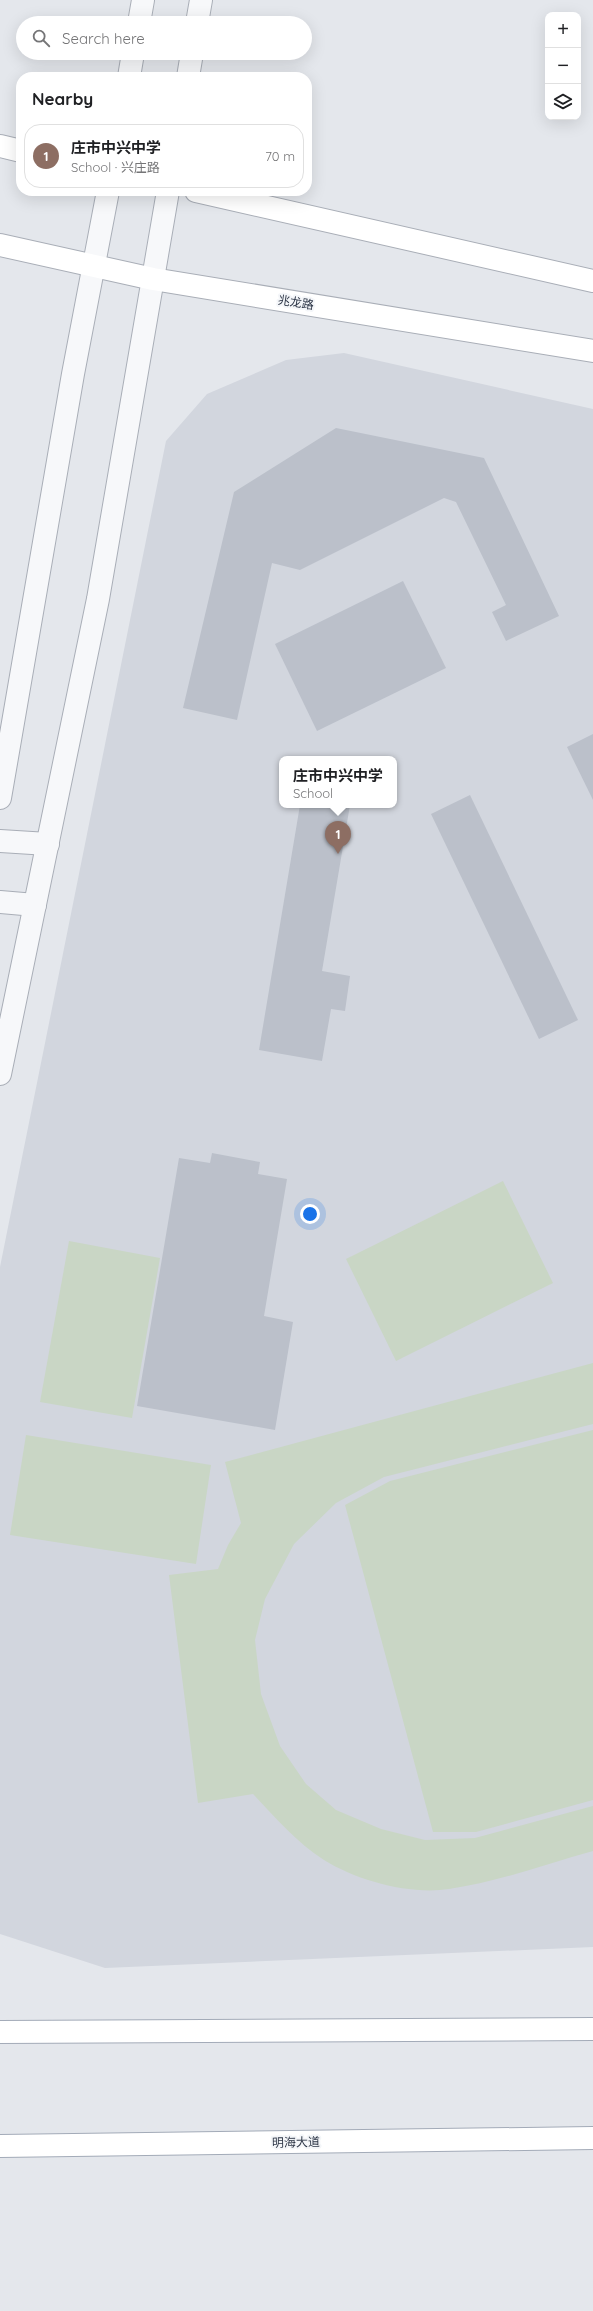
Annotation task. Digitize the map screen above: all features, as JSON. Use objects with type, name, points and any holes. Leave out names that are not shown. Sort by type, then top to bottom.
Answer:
[{"type":"main road","points":[[0,146],[16,150]]},
{"type":"main road","points":[[218,196],[593,281]]},
{"type":"main road","name":"兆龙路","points":[[0,245],[93,267],[153,279],[593,351]]},
{"type":"main road","points":[[0,2032],[593,2029]]},
{"type":"main road","name":"明海大道","points":[[0,2146],[593,2138]]},
{"type":"street","points":[[140,16],[143,0]]},
{"type":"street","points":[[198,16],[201,0]]},
{"type":"street","points":[[130,72],[133,60]]},
{"type":"street","points":[[189,72],[191,60]]},
{"type":"street","points":[[0,798],[93,267],[107,196]]},
{"type":"street","points":[[0,1074],[98,599],[167,196]]},
{"type":"street","points":[[0,841],[48,844]]},
{"type":"street","points":[[0,902],[35,905]]},
{"type":"shaded area","points":[[344,353],[593,409],[593,1947],[105,1968],[0,1934],[0,1267],[166,441],[207,394],[286,360]]},
{"type":"green space","points":[[503,1181],[553,1283],[396,1361],[346,1259]]},
{"type":"green space","points":[[69,1241],[160,1258],[132,1418],[40,1402]]},
{"type":"green space","points":[[593,1363],[593,1424],[384,1477],[336,1503],[294,1544],[265,1599],[255,1640],[261,1694],[280,1746],[306,1784],[336,1810],[381,1829],[425,1840],[475,1838],[593,1806],[593,1851],[486,1882],[467,1886],[434,1890],[401,1888],[368,1880],[338,1868],[324,1860],[295,1838],[253,1794],[198,1803],[169,1575],[218,1569],[228,1545],[241,1523],[225,1462]]},
{"type":"green space","points":[[593,1430],[593,1800],[476,1832],[433,1832],[345,1505],[390,1481]]},
{"type":"green space","points":[[26,1435],[211,1465],[196,1564],[10,1535]]},
{"type":"building","points":[[336,428],[484,458],[559,616],[506,641],[492,612],[506,605],[456,502],[444,498],[300,570],[272,563],[237,720],[183,708],[234,492]]},
{"type":"building","points":[[403,581],[446,668],[317,731],[275,644]]},
{"type":"building","points":[[593,734],[593,800],[567,747]]},
{"type":"building","points":[[470,795],[578,1020],[539,1039],[431,814]]},
{"type":"building","points":[[299,808],[349,808],[322,971],[350,976],[345,1011],[331,1009],[322,1061],[259,1050]]},
{"type":"building","points":[[212,1153],[260,1162],[258,1174],[287,1179],[264,1316],[293,1322],[275,1430],[137,1406],[179,1158],[210,1163]]},
{"type":"place","name":"庄市中兴中学","points":[[338,854]]}]
